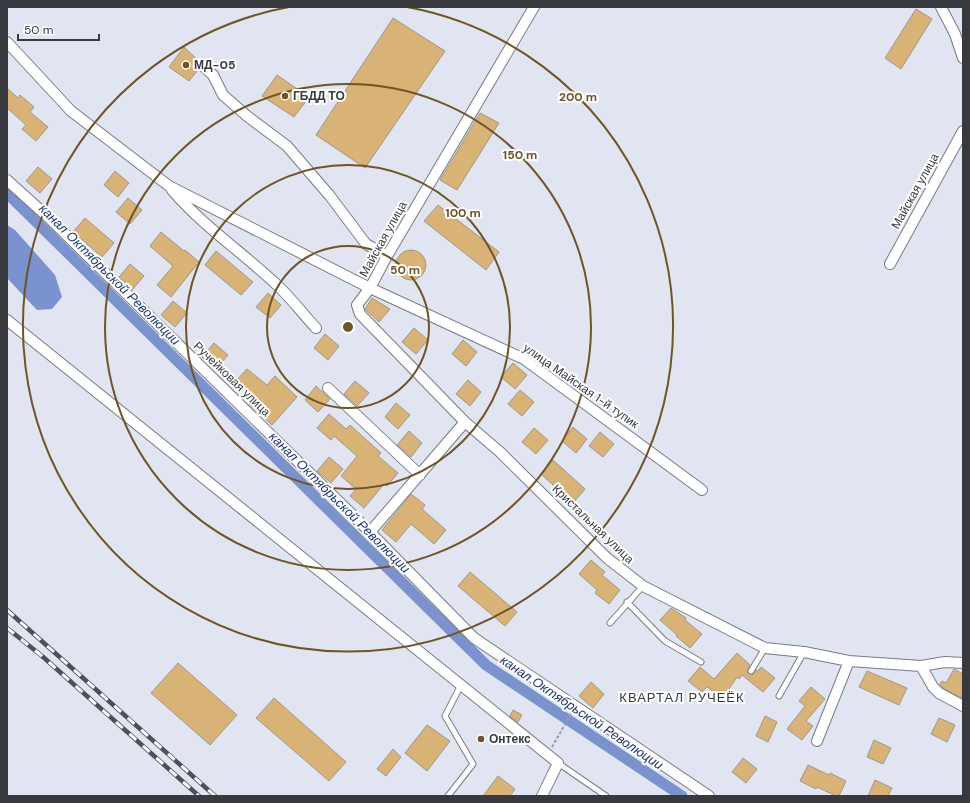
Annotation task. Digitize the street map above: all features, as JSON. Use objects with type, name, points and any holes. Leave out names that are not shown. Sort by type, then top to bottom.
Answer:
[{"type":"street","name":"Майская улица","points":[[7,42],[71,111],[169,186],[370,288],[387,256],[534,7]]},
{"type":"street","points":[[940,7],[954,34],[963,58]]},
{"type":"street","points":[[203,66],[213,75],[223,95],[247,116],[287,146],[330,196],[366,244],[387,256]]},
{"type":"street","name":"Майская улица","points":[[890,264],[963,131]]},
{"type":"street","name":"Ручейковая улица","points":[[7,180],[54,222],[370,532],[474,638],[709,796]]},
{"type":"street","name":"Майская улица","points":[[169,186],[185,205],[277,285],[316,328]]},
{"type":"street","name":"Кристальная улица","points":[[370,288],[357,305],[360,314],[465,422],[500,452],[608,558],[643,586],[765,648],[804,652],[849,661],[921,666],[945,662],[963,663]]},
{"type":"street","name":"улица Майская 1-й тупик","points":[[370,288],[524,360],[702,490]]},
{"type":"street","points":[[7,320],[558,763],[542,796]]},
{"type":"street","points":[[328,388],[420,475]]},
{"type":"street","points":[[370,532],[465,422]]},
{"type":"street","points":[[817,741],[849,661]]},
{"type":"street","points":[[921,666],[939,693],[963,706]]},
{"type":"lane","points":[[610,623],[627,602],[643,586]]},
{"type":"lane","points":[[627,602],[665,640],[701,662]]},
{"type":"lane","points":[[751,671],[765,648]]},
{"type":"lane","points":[[779,696],[804,652]]},
{"type":"lane","points":[[448,796],[473,764],[445,716],[461,685]]},
{"type":"lane","points":[[558,763],[606,796]]},
{"type":"path","points":[[548,755],[570,717]]},
{"type":"water","points":[[7,225],[15,230],[55,275],[62,297],[52,309],[37,310],[7,278]]},
{"type":"building","points":[[916,9],[932,19],[901,69],[885,58]]},
{"type":"building","points":[[393,18],[445,51],[365,168],[316,135]]},
{"type":"building","name":"МД-05","points":[[184,47],[199,61],[197,65],[198,70],[189,81],[169,67]]},
{"type":"building","name":"ГБДД ТО","points":[[277,75],[309,97],[294,117],[262,96]]},
{"type":"building","points":[[7,88],[18,98],[20,95],[34,107],[30,112],[48,127],[36,141],[22,129],[26,125],[7,108]]},
{"type":"building","points":[[480,113],[499,123],[457,190],[440,180]]},
{"type":"building","points":[[38,167],[52,179],[40,193],[26,181]]},
{"type":"building","points":[[115,171],[129,183],[118,197],[104,185]]},
{"type":"building","points":[[128,198],[142,210],[130,224],[116,212]]},
{"type":"building","points":[[438,205],[499,252],[486,270],[424,221]]},
{"type":"building","points":[[85,218],[114,243],[102,257],[73,232]]},
{"type":"building","points":[[161,232],[199,262],[171,297],[157,285],[173,266],[150,246]]},
{"type":"building","points":[[411,250],[422,254],[426,265],[422,276],[411,280],[400,276],[396,265],[400,254]]},
{"type":"building","points":[[216,251],[253,282],[241,295],[205,265]]},
{"type":"building","points":[[130,264],[144,276],[132,290],[119,277]]},
{"type":"building","points":[[268,293],[281,305],[270,318],[256,307]]},
{"type":"building","points":[[372,298],[390,309],[379,322],[365,309]]},
{"type":"building","points":[[173,301],[187,313],[175,327],[161,315]]},
{"type":"building","points":[[414,328],[428,340],[416,354],[402,342]]},
{"type":"building","points":[[325,334],[339,346],[328,360],[314,348]]},
{"type":"building","points":[[463,340],[477,352],[466,366],[452,354]]},
{"type":"building","points":[[214,343],[228,355],[216,369],[202,357]]},
{"type":"building","points":[[513,363],[527,375],[515,389],[501,377]]},
{"type":"building","points":[[247,369],[267,385],[275,376],[297,397],[272,425],[249,404],[254,399],[235,382]]},
{"type":"building","points":[[468,380],[481,392],[470,406],[456,394]]},
{"type":"building","points":[[355,381],[369,393],[357,406],[344,394]]},
{"type":"building","points":[[316,386],[330,399],[318,412],[305,400]]},
{"type":"building","points":[[520,390],[534,402],[522,416],[508,404]]},
{"type":"building","points":[[396,403],[410,415],[398,429],[385,417]]},
{"type":"building","points":[[329,414],[346,429],[350,425],[381,453],[378,456],[398,473],[387,486],[384,484],[364,508],[350,496],[356,489],[341,476],[357,456],[334,436],[331,440],[317,428]]},
{"type":"building","points":[[573,427],[587,439],[576,453],[562,441]]},
{"type":"building","points":[[534,428],[548,440],[536,454],[522,442]]},
{"type":"building","points":[[409,431],[422,443],[411,457],[397,445]]},
{"type":"building","points":[[600,432],[614,444],[603,457],[589,446]]},
{"type":"building","points":[[329,457],[343,469],[331,483],[317,471]]},
{"type":"building","points":[[553,460],[585,489],[573,503],[541,474]]},
{"type":"building","points":[[411,494],[425,505],[422,509],[446,530],[434,544],[411,524],[396,542],[382,530]]},
{"type":"building","points":[[591,560],[605,572],[602,575],[620,590],[609,604],[595,593],[597,590],[579,574]]},
{"type":"building","points":[[470,572],[517,612],[505,626],[458,586]]},
{"type":"building","points":[[671,608],[686,618],[685,620],[702,634],[690,648],[660,620]]},
{"type":"building","points":[[737,653],[750,665],[747,671],[749,674],[753,674],[761,667],[775,678],[763,692],[742,675],[739,679],[737,677],[723,698],[707,687],[702,692],[688,681],[700,667],[714,679]]},
{"type":"building","points":[[178,663],[237,715],[210,745],[151,693]]},
{"type":"building","points":[[954,669],[963,674],[963,695],[961,698],[943,688],[940,684],[942,681],[946,683]]},
{"type":"building","points":[[867,671],[907,688],[899,705],[859,687]]},
{"type":"building","points":[[591,682],[604,694],[593,708],[579,696]]},
{"type":"building","points":[[811,687],[825,699],[806,721],[813,726],[802,740],[787,729],[805,706],[799,701]]},
{"type":"building","points":[[274,698],[346,762],[329,781],[256,718]]},
{"type":"building","points":[[513,710],[522,715],[518,722],[510,716]]},
{"type":"building","points":[[765,716],[777,722],[768,742],[756,736]]},
{"type":"building","points":[[939,718],[955,725],[947,742],[931,734]]},
{"type":"building","points":[[427,725],[450,741],[427,771],[405,753]]},
{"type":"building","points":[[874,740],[891,748],[883,764],[867,757]]},
{"type":"building","points":[[393,749],[401,757],[386,776],[377,769]]},
{"type":"building","points":[[743,758],[757,769],[746,783],[732,772]]},
{"type":"building","points":[[808,765],[846,781],[839,796],[817,787],[816,789],[800,781]]},
{"type":"building","points":[[498,776],[515,789],[510,796],[483,796]]},
{"type":"building","points":[[875,780],[892,788],[888,796],[868,796]]},
{"type":"waterway","name":"канал Октябрьской Революции","points":[[7,193],[486,665],[682,796]]},
{"type":"railway","points":[[7,610],[215,796]]},
{"type":"railway","points":[[7,628],[42,656],[199,796]]},
{"type":"place","name":"МД-05","points":[[186,65]]},
{"type":"place","name":"ГБДД ТО","points":[[285,96]]},
{"type":"place","name":"Онтекс","points":[[481,739]]},
{"type":"district","name":"КВАРТАЛ РУЧЕЁК","points":[[682,697]]}]
